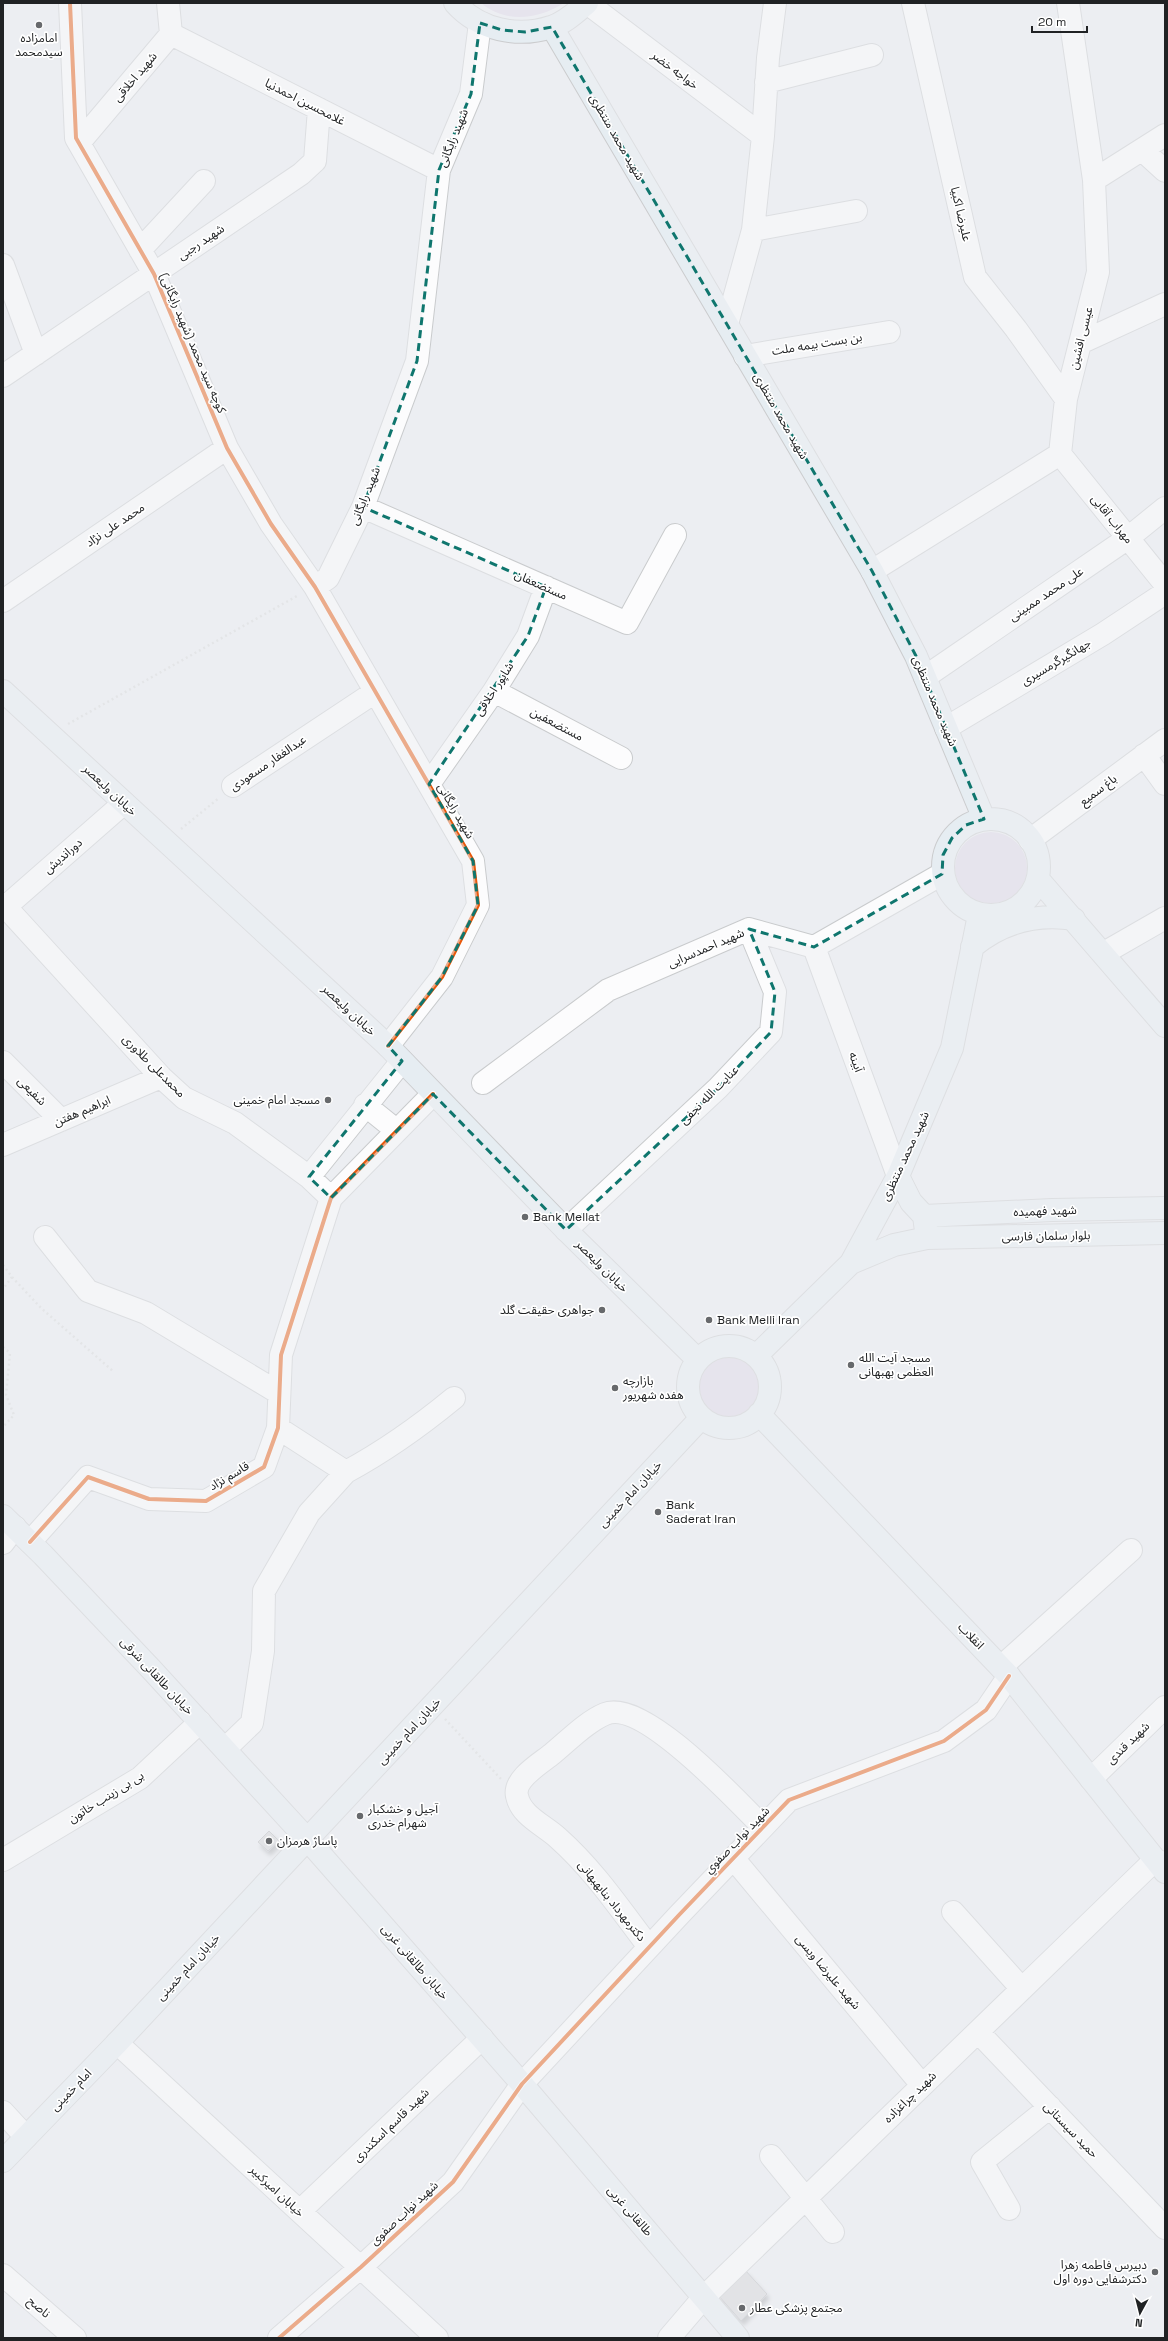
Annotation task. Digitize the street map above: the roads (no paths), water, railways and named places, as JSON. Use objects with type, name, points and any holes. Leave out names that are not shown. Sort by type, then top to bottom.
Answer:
[{"type":"main road","points":[[455,3],[480,23],[502,30],[525,32],[552,27],[569,18],[587,3]]},
{"type":"main road","name":"شهید محمد منتظری","points":[[552,27],[872,571],[916,656],[984,819]]},
{"type":"main road","name":"خیابان ولیعصر","points":[[5,696],[50,734],[395,1054],[566,1230],[698,1360]]},
{"type":"main road","points":[[984,819],[1003,820],[1020,828],[1030,840],[1039,861],[1038,879],[1030,897],[1016,909],[998,916],[979,914],[961,906],[949,892],[942,874],[943,855],[952,838],[966,825],[984,819]]},
{"type":"main road","points":[[1038,879],[1104,953],[1165,1026]]},
{"type":"main road","name":"شهید محمد منتظری","points":[[756,1356],[851,1263],[898,1176],[952,1048],[979,914]]},
{"type":"main road","points":[[972,947],[993,931],[1018,921],[1046,917],[1074,920]]},
{"type":"main road","points":[[898,1176],[911,1202],[924,1216],[927,1238]]},
{"type":"main road","name":"شهید فهمیده","points":[[924,1216],[1052,1210],[1165,1208]]},
{"type":"main road","name":"بلوار سلمان فارسی","points":[[851,1263],[894,1245],[927,1238],[1165,1234]]},
{"type":"main road","points":[[726,1346],[742,1348],[756,1356],[766,1369],[770,1385],[768,1401],[759,1414],[747,1424],[731,1428],[715,1426],[701,1418],[692,1405],[688,1390],[690,1374],[698,1360],[710,1350],[726,1346]]},
{"type":"main road","name":"انقلاب","points":[[759,1414],[1005,1671],[1162,1866]]},
{"type":"main road","name":"خیابان امام خمینی","points":[[117,2043],[701,1418]]},
{"type":"main road","name":"خیابان طالقانی شرقی","points":[[13,1532],[200,1722],[308,1839]]},
{"type":"main road","name":"خیابان طالقانی غربی","points":[[308,1839],[522,2084]]},
{"type":"main road","name":"امام خمینی","points":[[3,2161],[117,2043]]},
{"type":"main road","name":"طالقانی غربی","points":[[522,2084],[738,2338]]},
{"type":"street","name":"کوچه سید محمد (شهید رایگانی)","points":[[70,3],[76,138],[154,274],[227,448],[271,524],[315,587]]},
{"type":"street","points":[[168,3],[171,34]]},
{"type":"street","name":"خواجه خضر","points":[[587,3],[763,136]]},
{"type":"street","points":[[727,324],[753,230],[763,136],[766,82],[775,3]]},
{"type":"street","name":"علیرضا اکبیا","points":[[913,3],[976,277],[1016,329],[1066,399]]},
{"type":"street","name":"عیسی افشین","points":[[1060,454],[1066,399],[1098,272],[1094,180],[1068,3]]},
{"type":"street","name":"شهید رایگانی","points":[[309,1177],[365,1105],[442,977],[478,905],[473,861],[430,784],[374,692],[315,587],[328,578],[363,507],[417,361],[439,170],[471,94],[480,23]]},
{"type":"street","name":"شهید اخلاقی","points":[[79,143],[171,34]]},
{"type":"street","name":"غلامحسین احمدنیا","points":[[171,34],[439,170]]},
{"type":"street","points":[[766,82],[872,55]]},
{"type":"street","name":"شهید رجبی","points":[[3,376],[301,174],[315,161],[319,109]]},
{"type":"street","points":[[1094,180],[1165,135]]},
{"type":"street","points":[[1142,150],[1165,171]]},
{"type":"street","points":[[140,250],[204,181]]},
{"type":"street","points":[[753,230],[856,211]]},
{"type":"street","points":[[3,264],[36,354]]},
{"type":"street","points":[[1080,343],[1165,304]]},
{"type":"street","name":"بن بست بیمه ملت","points":[[745,356],[889,332]]},
{"type":"street","name":"محمد علی نژاد","points":[[3,602],[227,448]]},
{"type":"street","points":[[872,571],[1060,454]]},
{"type":"street","name":"مهراب آقایی","points":[[1060,454],[1165,584]]},
{"type":"street","name":"مستضعفان","points":[[363,507],[627,623],[675,535]]},
{"type":"street","name":"علی محمد ممبینی","points":[[925,677],[1128,538],[1165,508]]},
{"type":"street","name":"شاپور اخلاقی","points":[[430,784],[494,691],[528,636],[546,588]]},
{"type":"street","name":"جهانگیرگرمسیری","points":[[946,728],[1103,634],[1165,594]]},
{"type":"street","name":"مستضعفین","points":[[494,691],[621,758]]},
{"type":"street","name":"عبدالغفار مسعودی","points":[[233,786],[374,692]]},
{"type":"street","name":"باغ سمیع","points":[[1030,840],[1165,740]]},
{"type":"street","points":[[1144,755],[1165,784]]},
{"type":"street","name":"دوراندیش","points":[[4,907],[124,803]]},
{"type":"street","points":[[814,947],[942,874]]},
{"type":"street","name":"محمدعلی طلاوری","points":[[4,907],[161,1077],[184,1098],[235,1123],[309,1177],[331,1198]]},
{"type":"street","points":[[1104,953],[1165,918]]},
{"type":"street","name":"شهید احمدسرایی","points":[[483,1083],[608,990],[749,929],[814,947]]},
{"type":"street","name":"عنایت الله نجفی","points":[[566,1230],[718,1088],[771,1032],[775,992],[749,929]]},
{"type":"street","name":"آبینه","points":[[814,947],[898,1176]]},
{"type":"street","name":"شفیعی","points":[[3,1062],[61,1120]]},
{"type":"street","name":"ابراهیم هفتن","points":[[3,1145],[161,1077]]},
{"type":"street","points":[[331,1198],[396,1130],[433,1094]]},
{"type":"street","points":[[365,1105],[396,1130]]},
{"type":"street","name":"قاسم نژاد","points":[[13,1532],[88,1477],[149,1499],[206,1501],[264,1467],[278,1428],[281,1355],[331,1198]]},
{"type":"street","points":[[45,1236],[88,1291],[146,1313],[280,1394]]},
{"type":"street","points":[[225,1749],[252,1723],[263,1651],[264,1591],[309,1513],[346,1472],[380,1454],[454,1398]]},
{"type":"street","points":[[278,1428],[346,1472]]},
{"type":"street","name":"شهید نواب صفوي","points":[[522,2084],[649,1947],[789,1800],[944,1741],[986,1710],[1005,1671],[1131,1550]]},
{"type":"street","name":"شهید قندی","points":[[1091,1778],[1165,1706]]},
{"type":"street","name":"دکترمهرداد بنابهبهانی","points":[[649,1947],[590,1871],[557,1837],[524,1812],[516,1795],[520,1781],[584,1728],[606,1714],[624,1713],[663,1734],[709,1773],[763,1827]]},
{"type":"street","name":"بی بی زینب خاتون","points":[[3,1860],[140,1778],[200,1722]]},
{"type":"street","name":"شهید علیرضا ویسی","points":[[733,1858],[922,2085]]},
{"type":"street","name":"شهید چراغزاده","points":[[669,2338],[704,2297],[1022,1989],[1162,1866]]},
{"type":"street","points":[[953,1912],[1022,1989]]},
{"type":"street","name":"حمید سیستانی","points":[[978,2032],[1165,2228]]},
{"type":"street","name":"شهید قاسم اسکندری","points":[[300,2211],[482,2038]]},
{"type":"street","name":"خیابان امیرکبیر","points":[[117,2043],[437,2338]]},
{"type":"street","name":"شهید نواب صفوی","points":[[279,2338],[361,2267],[453,2182],[522,2084]]},
{"type":"street","points":[[1009,2209],[982,2162],[1050,2107]]},
{"type":"street","points":[[3,2112],[26,2137]]},
{"type":"street","points":[[771,2156],[833,2232]]},
{"type":"street","name":"ناصح","points":[[3,2275],[75,2338]]},
{"type":"place","name":"امامزاده سیدمحمد","points":[[39,25]]},
{"type":"place","name":"مسجد امام خمینی","points":[[328,1100]]},
{"type":"place","name":"Bank Mellat","points":[[525,1217]]},
{"type":"place","name":"جواهری حقیقت گلد","points":[[602,1310]]},
{"type":"place","name":"Bank Melli Iran","points":[[709,1320]]},
{"type":"place","name":"مسجد آیت الله العظمی بهبهانی","points":[[851,1365]]},
{"type":"place","name":"بازارچه هفده شهریور","points":[[615,1388]]},
{"type":"place","name":"Bank Saderat Iran","points":[[658,1512]]},
{"type":"place","name":"آجیل و خشکبار شهرام خدری","points":[[360,1816]]},
{"type":"place","name":"پاساژ هرمزان","points":[[269,1841]]},
{"type":"place","name":"دبیرس فاطمه زهرا دکترشفایی دوره اول","points":[[1155,2272]]},
{"type":"place","name":"مجتمع پزشکی عطار","points":[[742,2308]]}]
